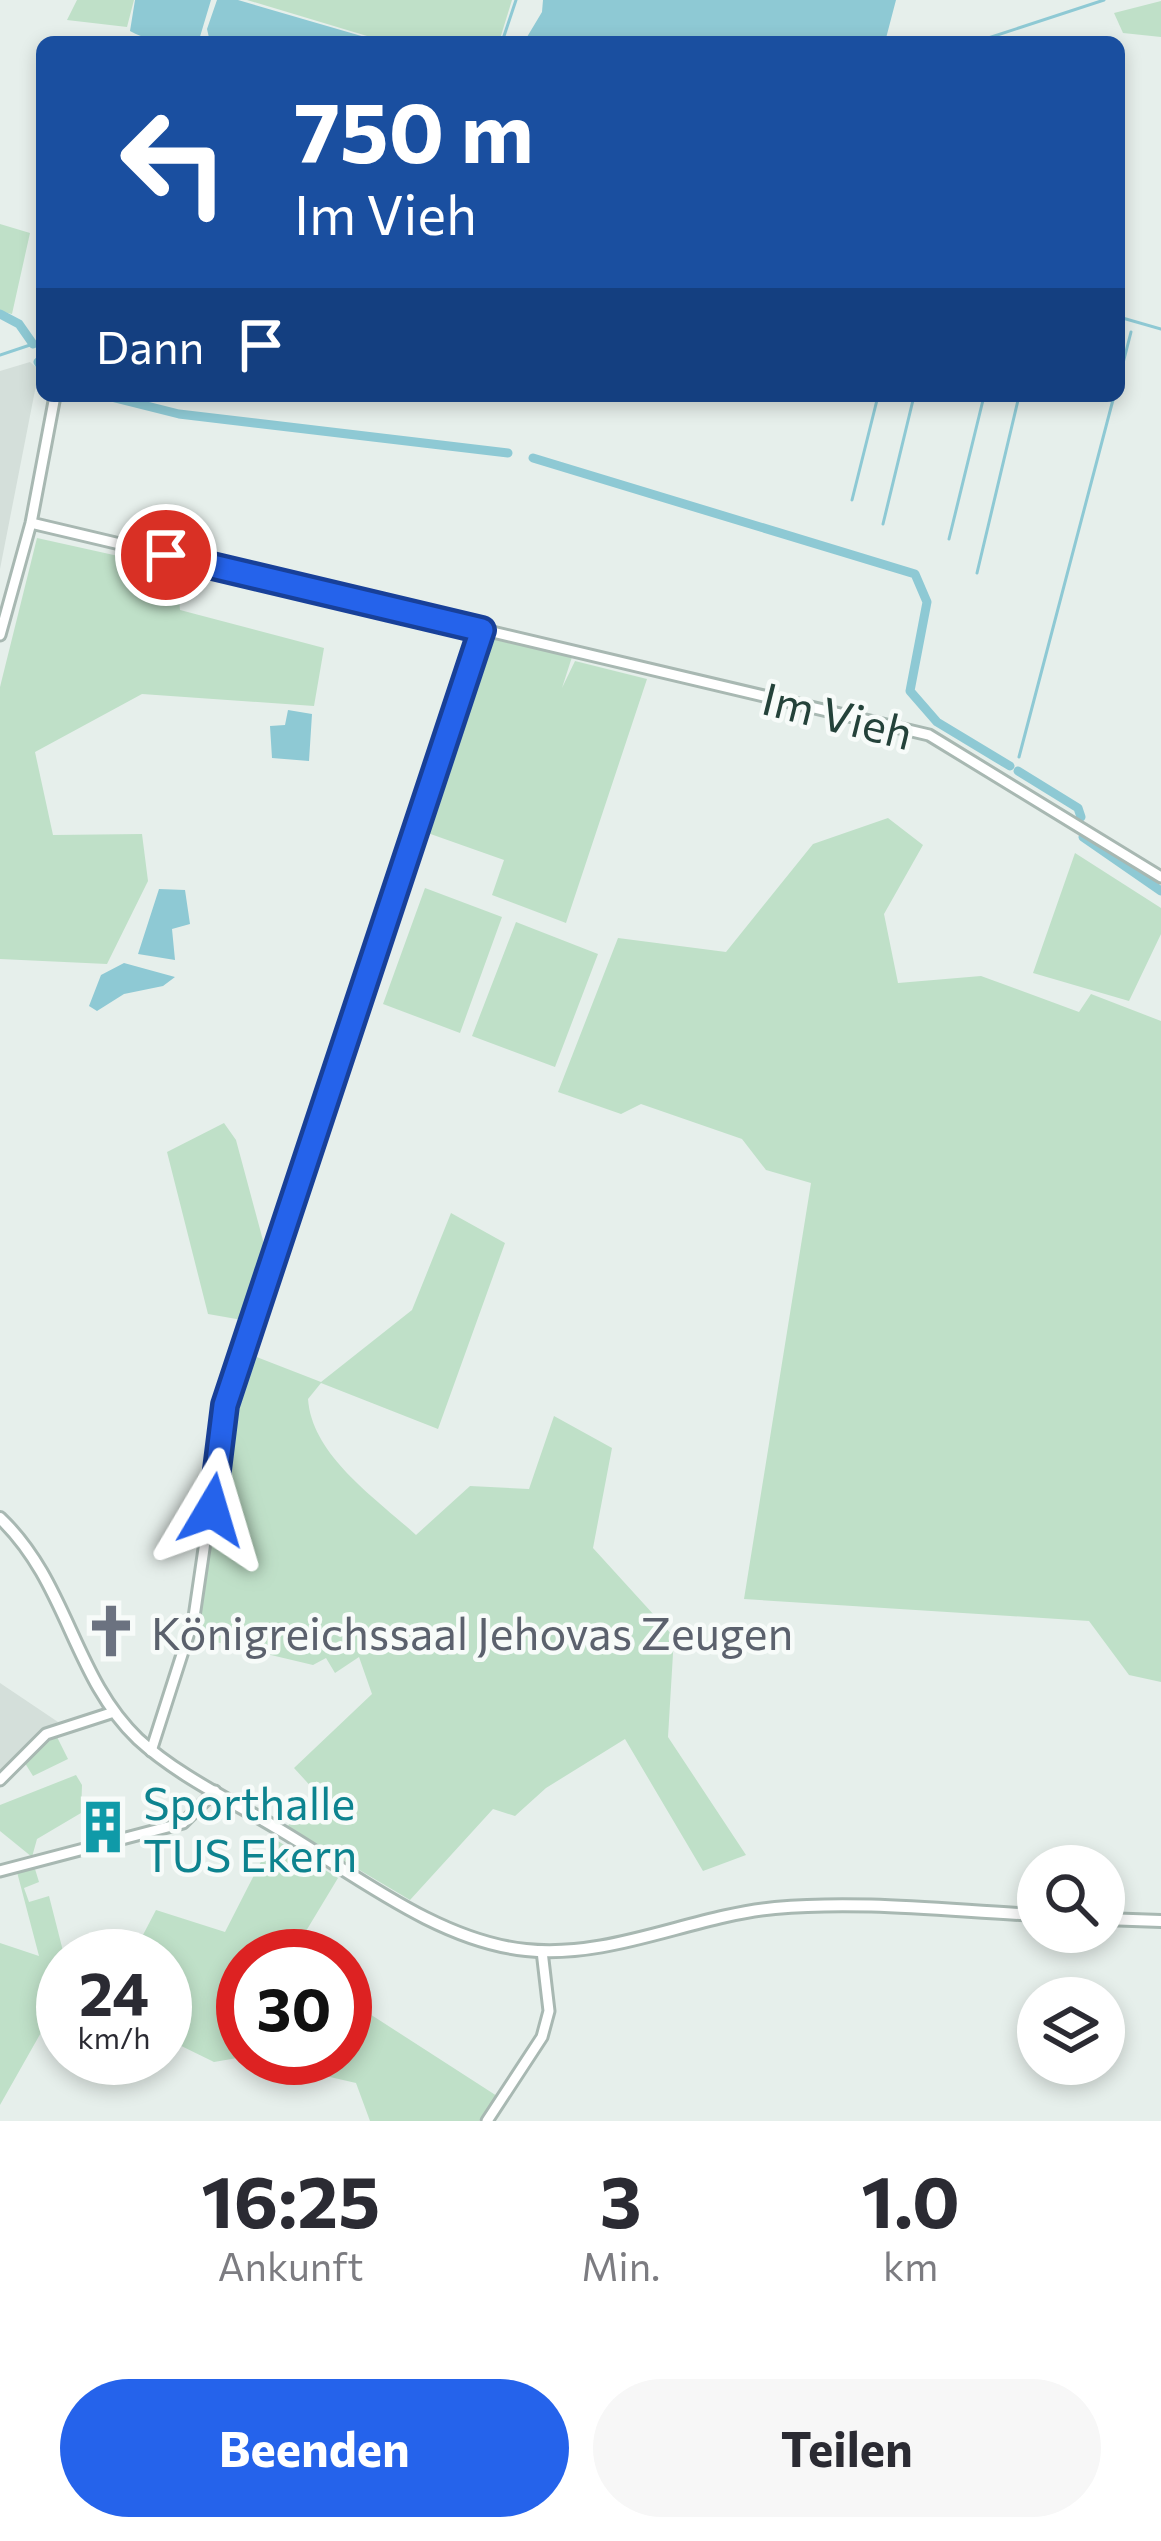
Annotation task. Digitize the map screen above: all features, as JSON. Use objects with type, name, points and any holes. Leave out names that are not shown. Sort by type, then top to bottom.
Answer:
[{"type":"street","points":[[0,634],[31,523],[54,402]]},
{"type":"street","name":"Im Vieh","points":[[31,523],[929,735],[1161,877]]},
{"type":"street","points":[[152,1751],[194,1617],[225,1405],[482,630]]},
{"type":"street","points":[[0,1518],[49,1577],[114,1712],[152,1751],[429,1918],[495,1944],[542,1951],[608,1945],[775,1908],[838,1906],[1017,1915]]},
{"type":"street","points":[[0,1780],[46,1733],[114,1712]]},
{"type":"street","points":[[0,1871],[183,1823],[215,1791]]},
{"type":"street","points":[[1125,1920],[1161,1921]]},
{"type":"street","points":[[487,2121],[542,2037],[548,1995],[542,1951]]},
{"type":"shaded area","points":[[30,362],[36,367],[0,569],[0,371]]},
{"type":"shaded area","points":[[0,1683],[58,1722],[41,1731],[0,1773]]},
{"type":"green space","points":[[77,0],[134,0],[127,27],[67,20]]},
{"type":"green space","points":[[247,0],[512,0],[501,36],[367,36]]},
{"type":"green space","points":[[1161,1],[1161,37],[1123,33],[1114,13]]},
{"type":"green space","points":[[0,224],[30,233],[12,314],[0,311]]},
{"type":"green space","points":[[37,538],[177,569],[180,610],[324,648],[314,706],[142,694],[35,752],[53,835],[142,834],[148,881],[107,964],[0,959],[0,687]]},
{"type":"green space","points":[[492,639],[572,657],[562,688],[575,661],[647,679],[566,923],[492,895],[504,860],[422,831],[484,642]]},
{"type":"green space","points":[[888,818],[923,845],[884,914],[898,983],[981,976],[1079,1012],[1091,994],[1161,1021],[1161,1682],[1129,1675],[1089,1621],[744,1599],[811,1183],[766,1170],[742,1139],[641,1104],[621,1114],[558,1092],[618,938],[726,952],[813,844]]},
{"type":"green space","points":[[1075,853],[1161,908],[1161,934],[1129,1001],[1033,973]]},
{"type":"green space","points":[[425,888],[502,917],[460,1033],[383,1004]]},
{"type":"green space","points":[[516,922],[598,954],[555,1067],[472,1036]]},
{"type":"green space","points":[[224,1123],[236,1140],[268,1259],[248,1321],[208,1314],[167,1152]]},
{"type":"green space","points":[[451,1213],[505,1243],[438,1429],[321,1383],[308,1399],[312,1420],[349,1475],[416,1535],[470,1486],[529,1489],[554,1416],[612,1448],[593,1548],[674,1637],[668,1737],[746,1855],[703,1871],[625,1739],[546,1788],[515,1816],[493,1809],[410,1900],[287,1827],[316,1792],[294,1768],[372,1694],[359,1657],[335,1673],[326,1658],[313,1665],[195,1637],[230,1414],[249,1354],[321,1382],[412,1310]]},
{"type":"green space","points":[[56,1735],[68,1759],[33,1776],[23,1760]]},
{"type":"green space","points":[[76,1775],[82,1785],[81,1813],[37,1839],[32,1857],[0,1831],[0,1805]]},
{"type":"green space","points":[[273,1838],[338,1878],[307,1929],[227,1929]]},
{"type":"green space","points":[[35,1869],[39,1882],[24,1888],[29,1902],[49,1896],[57,1929],[36,1929],[36,1945],[17,1872]]},
{"type":"green space","points":[[156,1910],[216,1929],[216,2062],[192,2051],[192,1929],[146,1929]]},
{"type":"green space","points":[[0,1943],[36,1955],[36,2041],[0,2105]]},
{"type":"green space","points":[[372,2015],[497,2096],[479,2121],[370,2121],[357,2085],[372,2085]]},
{"type":"water","points":[[135,0],[211,0],[200,36],[141,36],[130,31]]},
{"type":"water","points":[[217,0],[238,0],[361,36],[209,36]]},
{"type":"water","points":[[543,0],[896,0],[887,36],[528,36],[542,12]]},
{"type":"water","points":[[288,710],[312,714],[309,761],[272,758],[270,726],[285,725]]},
{"type":"water","points":[[159,889],[185,890],[190,924],[172,929],[175,960],[138,954]]},
{"type":"water","points":[[124,963],[175,977],[163,986],[124,994],[97,1011],[89,1006],[101,975]]},
{"type":"waterway","points":[[504,36],[516,0]]},
{"type":"waterway","points":[[994,36],[1104,0]]},
{"type":"waterway","points":[[0,314],[19,324],[33,344]]},
{"type":"waterway","points":[[1125,319],[1161,329]]},
{"type":"waterway","points":[[1125,356],[1131,332]]},
{"type":"waterway","points":[[0,355],[36,343]]},
{"type":"waterway","points":[[131,402],[179,414],[508,453]]},
{"type":"waterway","points":[[852,500],[876,402]]},
{"type":"waterway","points":[[883,524],[913,402]]},
{"type":"waterway","points":[[949,539],[983,402]]},
{"type":"waterway","points":[[977,573],[1018,402]]},
{"type":"waterway","points":[[1019,757],[1112,402]]},
{"type":"waterway","points":[[533,458],[915,574],[927,602],[910,691],[937,722],[1010,766]]},
{"type":"waterway","points":[[1018,771],[1078,808],[1081,817]]},
{"type":"waterway","points":[[1083,837],[1161,891]]},
{"type":"place","name":"Königreichssaal Jehovas Zeugen","points":[[111,1631]]},
{"type":"place","name":"Sporthalle TUS Ekern","points":[[103,1827]]},
{"type":"route","points":[[166,555],[482,630],[225,1405],[212,1510]]}]
